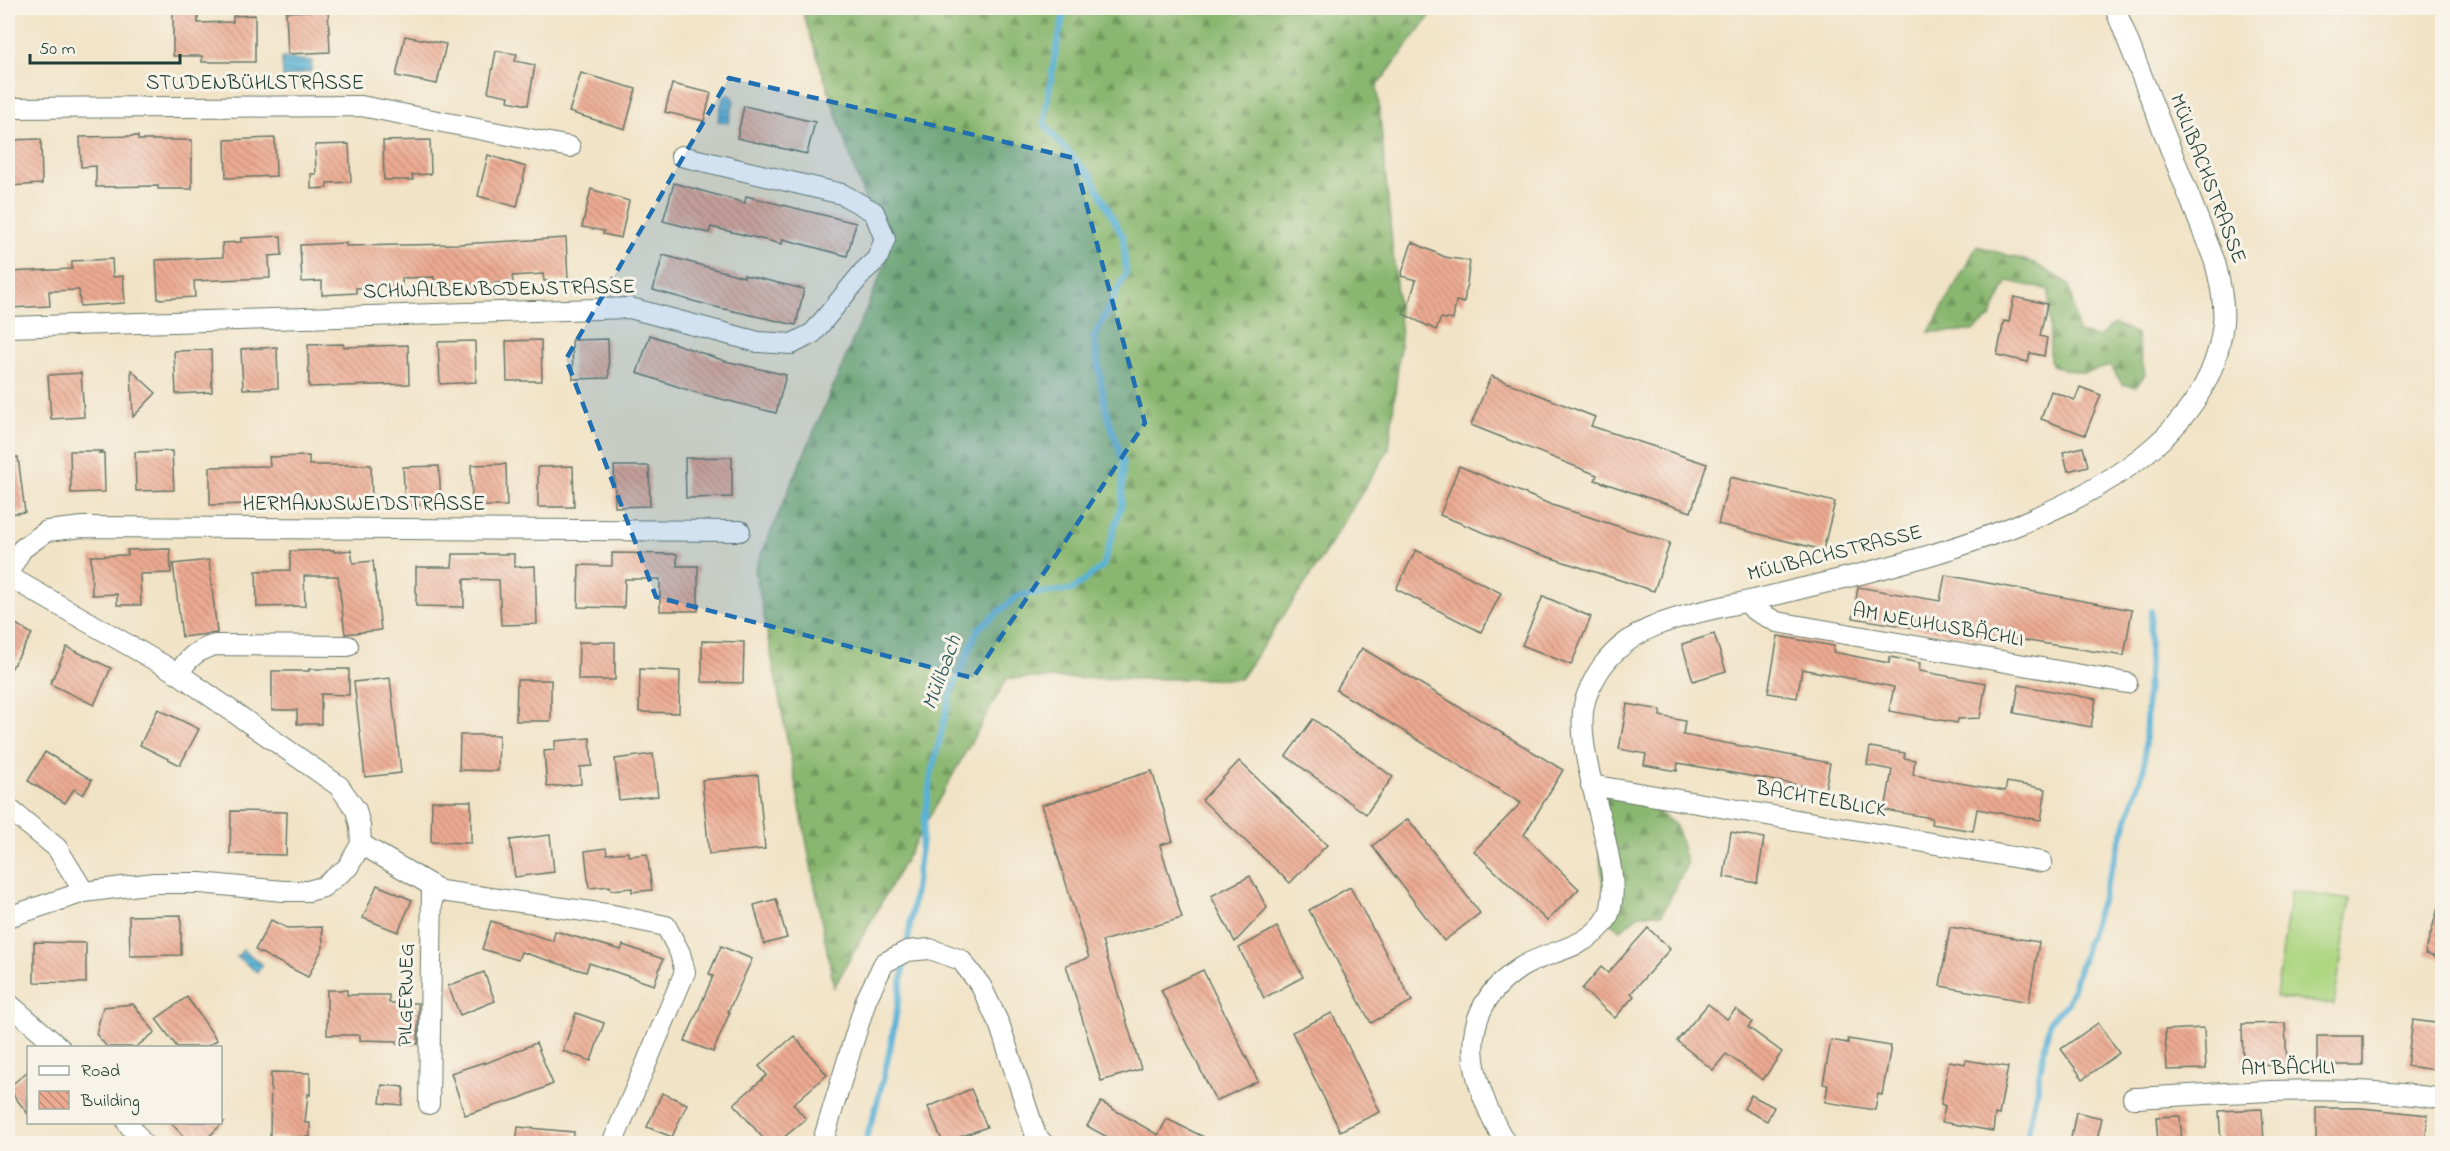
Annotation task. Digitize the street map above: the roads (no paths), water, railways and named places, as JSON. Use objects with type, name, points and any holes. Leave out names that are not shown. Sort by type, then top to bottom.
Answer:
[{"type":"street","name":"MÜLIBACHSTRASSE","points":[[1506,1143],[1489,1114],[1474,1075],[1472,1036],[1489,995],[1521,967],[1588,939],[1607,920],[1614,892],[1608,852],[1583,750],[1585,701],[1604,664],[1634,635],[1667,619],[1747,602],[1959,547],[2033,518],[2090,489],[2143,458],[2177,426],[2200,395],[2218,356],[2224,320],[2221,287],[2215,262],[2115,8]]},
{"type":"street","name":"STUDENBÜHLSTRASSE","points":[[8,108],[361,106],[570,147]]},
{"type":"street","name":"SCHWALBENBODENSTRASSE","points":[[8,327],[630,308],[758,342],[792,344],[813,333],[864,271],[877,259],[885,239],[874,212],[842,194],[681,156]]},
{"type":"street","name":"HERMANNSWEIDSTRASSE","points":[[8,574],[22,549],[47,531],[83,527],[740,531]]},
{"type":"street","points":[[8,574],[179,674],[339,786],[356,810],[361,844],[348,867],[337,878],[323,887],[308,891],[200,884],[154,884],[84,892],[8,917]]},
{"type":"street","name":"AM NEUHUSBÄCHLI","points":[[1747,602],[1754,610],[1777,622],[2127,683]]},
{"type":"street","points":[[179,674],[188,660],[196,653],[205,647],[215,645],[348,646]]},
{"type":"street","name":"BACHTELBLICK","points":[[1591,785],[2042,862]]},
{"type":"street","points":[[8,808],[57,848],[84,892]]},
{"type":"street","points":[[361,844],[441,891],[613,915],[666,926],[680,953],[685,972],[612,1143]]},
{"type":"street","name":"PILGERWEG","points":[[429,1104],[432,886]]},
{"type":"street","points":[[822,1143],[866,1000],[884,963],[907,951],[930,949],[961,960],[981,986],[1000,1026],[1036,1136],[1044,1143]]},
{"type":"street","points":[[8,1003],[59,1046]]},
{"type":"street","name":"AM BÄCHLI","points":[[2133,1098],[2290,1091],[2376,1093],[2442,1099]]},
{"type":"street","points":[[129,1124],[143,1143]]},
{"type":"water","points":[[282,58],[312,61],[311,71],[283,78]]},
{"type":"water","points":[[727,95],[732,96],[734,101],[728,123],[718,121],[723,98]]},
{"type":"water","points":[[243,950],[263,965],[257,972],[237,957]]},
{"type":"waterway","name":"Mülibach","points":[[907,947],[931,775],[950,696],[978,629],[1019,595],[1072,590],[1103,566],[1122,503],[1123,462],[1105,406],[1094,337],[1126,273],[1123,237],[1091,176],[1044,123],[1065,8]]},
{"type":"waterway","points":[[2026,1144],[2050,1020],[2068,1003],[2144,768],[2151,611]]},
{"type":"waterway","name":"Mülibach","points":[[864,1144],[884,1075],[905,957]]}]
